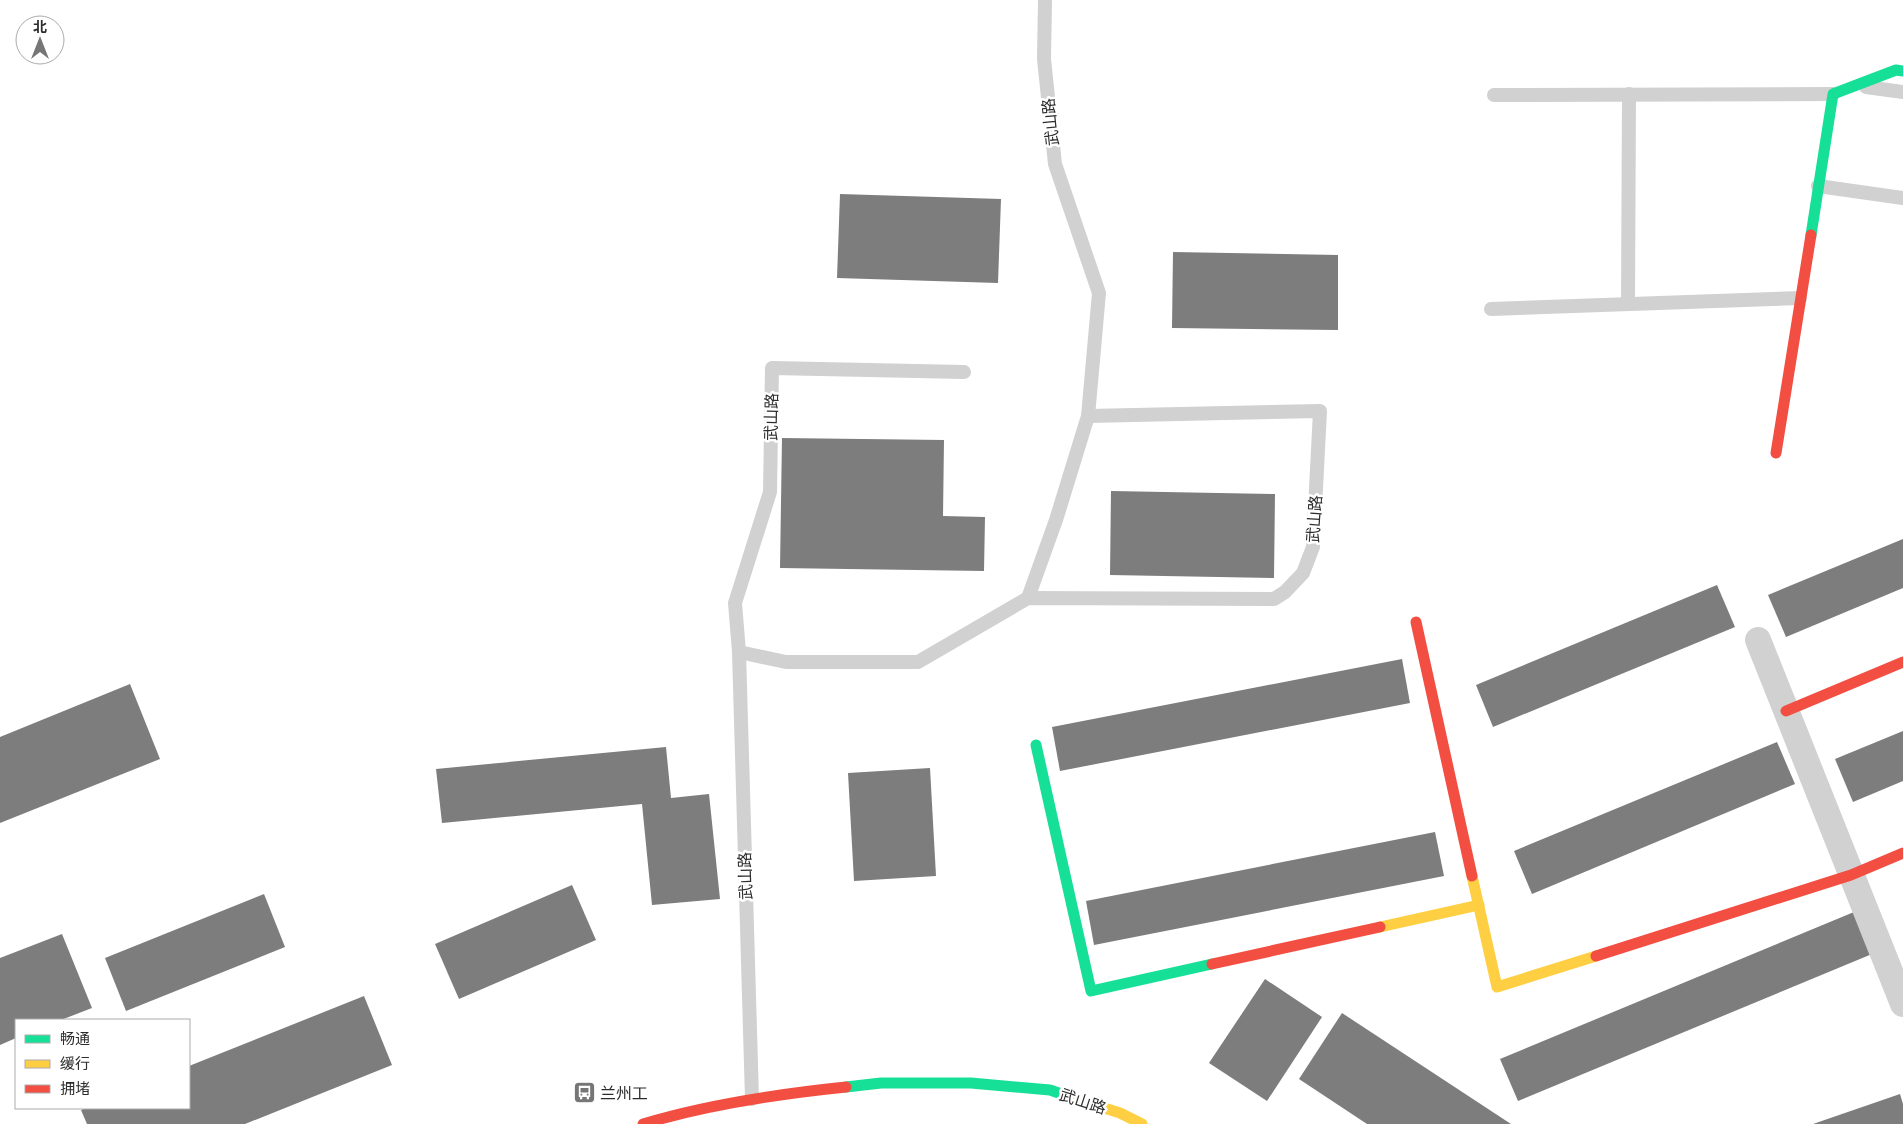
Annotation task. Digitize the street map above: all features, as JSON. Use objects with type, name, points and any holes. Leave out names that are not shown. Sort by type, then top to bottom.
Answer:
[{"type":"street","points":[[1776,453],[1833,94],[1896,70],[1903,71]]},
{"type":"street","points":[[1416,622],[1497,987],[1851,875],[1903,853]]},
{"type":"street","points":[[1758,640],[1903,1004]]},
{"type":"street","points":[[1786,711],[1903,662]]},
{"type":"street","points":[[1036,745],[1091,991],[1479,905]]},
{"type":"street","name":"武山路","points":[[643,1124],[680,1112],[784,1092],[881,1083],[971,1083],[1050,1090],[1120,1112],[1142,1124]]},
{"type":"lane","name":"武山路","points":[[1045,0],[1044,59],[1055,164],[1098,293],[1088,416],[1056,520],[1028,598],[1274,599],[1295,583],[1303,573],[1313,547],[1320,411],[1088,416]]},
{"type":"lane","points":[[1856,85],[1903,92]]},
{"type":"lane","points":[[1628,94],[1628,304]]},
{"type":"lane","points":[[1494,95],[1833,94]]},
{"type":"lane","points":[[1818,186],[1903,198]]},
{"type":"lane","points":[[1491,309],[1800,298]]},
{"type":"lane","name":"武山路","points":[[752,1099],[739,652],[735,603],[770,492],[772,368],[964,372]]},
{"type":"lane","points":[[739,652],[786,662],[918,662],[1028,598]]},
{"type":"building","points":[[840,194],[1001,199],[998,283],[837,278]]},
{"type":"building","points":[[1173,252],[1338,255],[1338,330],[1172,328]]},
{"type":"building","points":[[782,438],[944,440],[943,516],[985,517],[984,571],[780,568]]},
{"type":"building","points":[[1111,491],[1275,494],[1274,578],[1110,575]]},
{"type":"building","points":[[1903,539],[1903,588],[1786,637],[1768,595]]},
{"type":"building","points":[[1717,585],[1735,627],[1493,727],[1476,685]]},
{"type":"building","points":[[1402,659],[1410,703],[1060,771],[1052,727]]},
{"type":"building","points":[[130,684],[160,759],[0,823],[0,737]]},
{"type":"building","points":[[1903,731],[1903,781],[1853,802],[1835,759]]},
{"type":"building","points":[[1777,742],[1795,784],[1532,894],[1514,851]]},
{"type":"building","points":[[666,747],[671,798],[709,794],[720,899],[652,905],[642,804],[442,823],[436,769]]},
{"type":"building","points":[[930,768],[936,876],[854,881],[848,773]]},
{"type":"building","points":[[1435,832],[1444,876],[1094,945],[1086,901]]},
{"type":"building","points":[[572,885],[596,940],[459,999],[435,944]]},
{"type":"building","points":[[264,894],[285,947],[126,1011],[105,958]]},
{"type":"building","points":[[1854,912],[1872,954],[1518,1101],[1500,1059]]},
{"type":"building","points":[[62,934],[92,1008],[64,1019],[15,1019],[15,1038],[0,1045],[0,958]]},
{"type":"building","points":[[1265,979],[1322,1017],[1267,1101],[1209,1063]]},
{"type":"building","points":[[364,996],[392,1065],[245,1124],[87,1124],[81,1110],[84,1109],[190,1109],[190,1066]]},
{"type":"building","points":[[1342,1013],[1511,1124],[1367,1124],[1299,1079]]},
{"type":"building","points":[[1900,1094],[1903,1104],[1903,1124],[1813,1124]]},
{"type":"traffic: fast","points":[[1811,235],[1833,94],[1896,70],[1903,71]]},
{"type":"traffic: fast","points":[[1036,745],[1091,991],[1212,964]]},
{"type":"traffic: fast","points":[[846,1087],[881,1083],[971,1083],[1050,1090],[1076,1099]]},
{"type":"traffic: slow","points":[[1472,876],[1497,987],[1596,956]]},
{"type":"traffic: slow","points":[[1380,927],[1479,905]]},
{"type":"traffic: slow","points":[[1076,1099],[1120,1113],[1142,1124]]},
{"type":"traffic: jam","points":[[1776,453],[1811,235]]},
{"type":"traffic: jam","points":[[1416,622],[1472,876]]},
{"type":"traffic: jam","points":[[1786,711],[1903,662]]},
{"type":"traffic: jam","points":[[1596,956],[1851,875],[1903,853]]},
{"type":"traffic: jam","points":[[1212,964],[1380,927]]},
{"type":"traffic: jam","points":[[643,1124],[693,1111],[744,1101],[846,1087]]},
{"type":"place","name":"兰州工","points":[[584,1093]]}]
